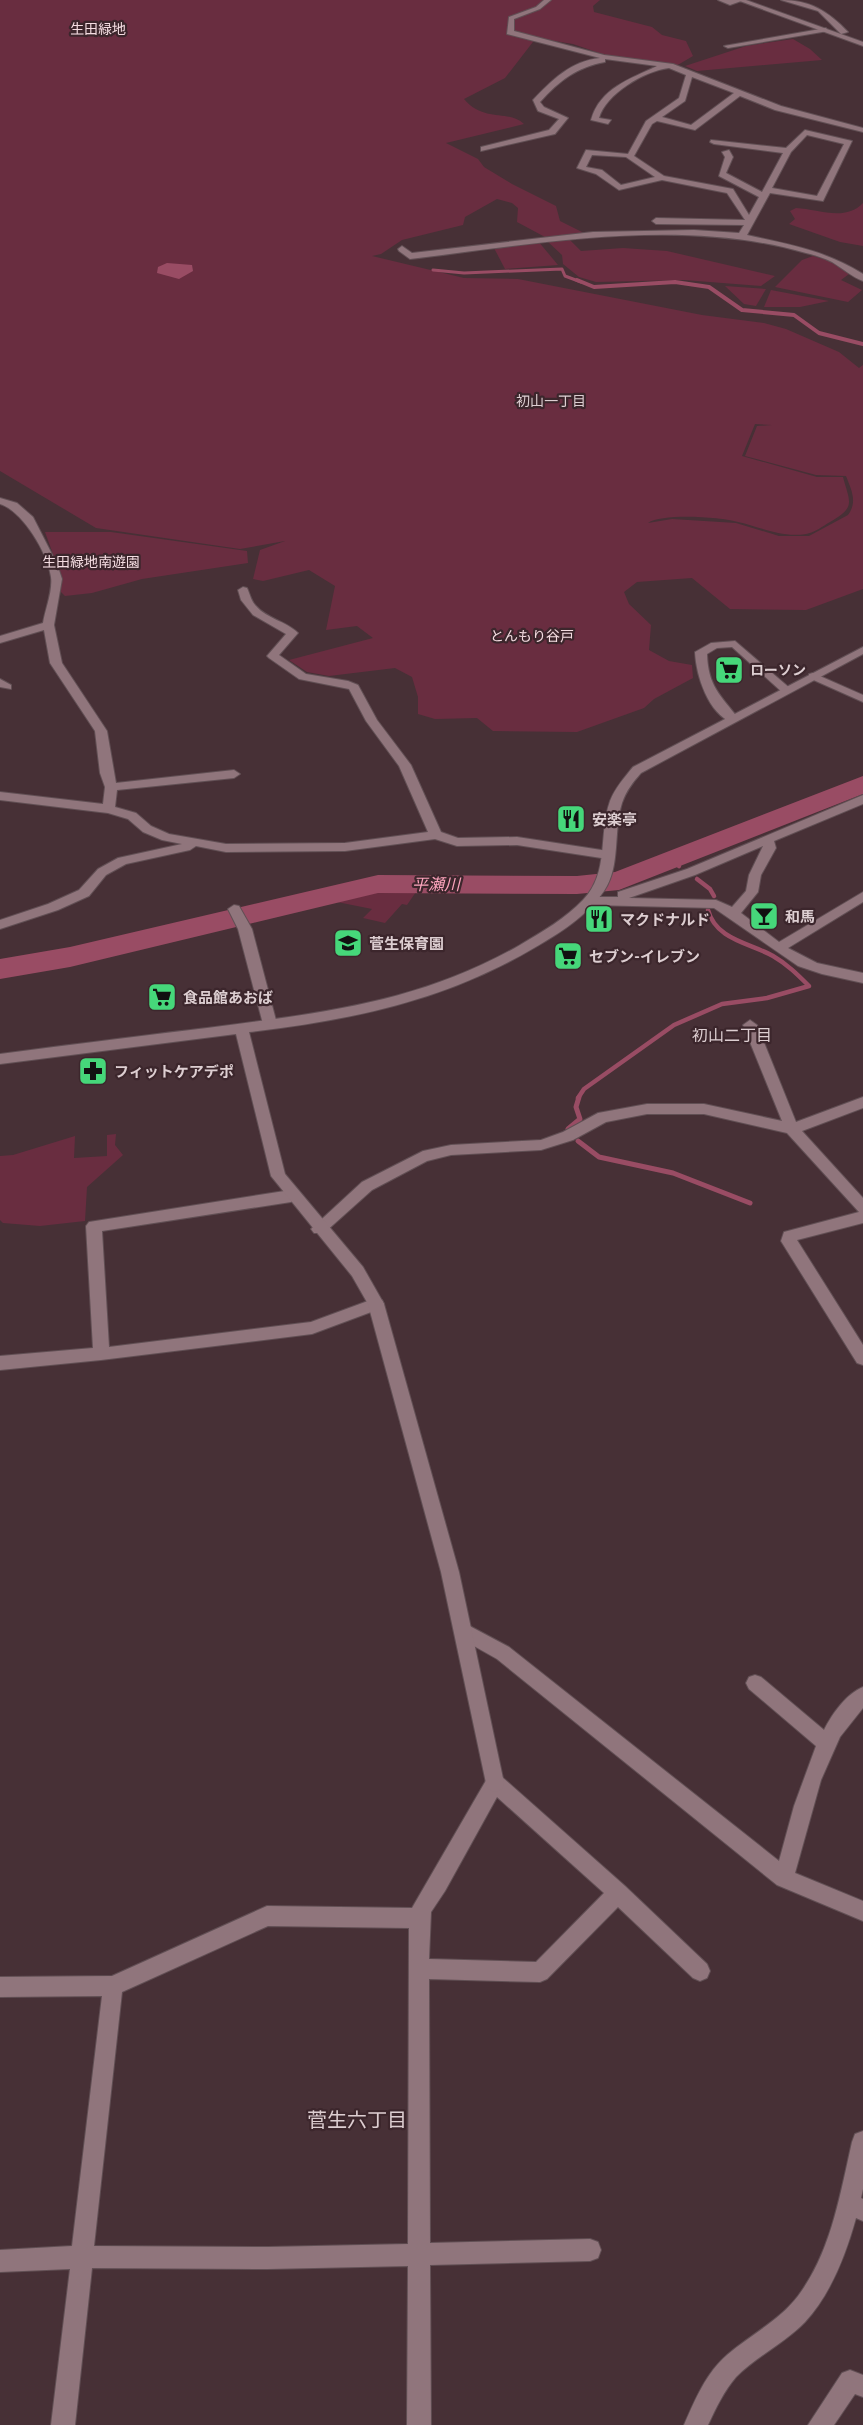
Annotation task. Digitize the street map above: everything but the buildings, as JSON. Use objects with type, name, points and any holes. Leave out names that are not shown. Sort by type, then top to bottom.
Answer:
[{"type":"street","points":[[548,0],[538,8],[511,18],[510,32],[604,57],[666,65],[778,108],[863,130]]},
{"type":"street","points":[[721,0],[730,3],[740,0],[863,44]]},
{"type":"street","points":[[784,0],[820,10],[844,32]]},
{"type":"street","points":[[728,46],[829,31],[853,33]]},
{"type":"street","points":[[484,149],[552,132],[564,118],[541,109],[536,102],[563,76],[589,59],[601,60],[604,57]]},
{"type":"street","points":[[608,122],[595,120],[596,110],[612,92],[666,65]]},
{"type":"street","points":[[690,73],[682,99],[649,123],[630,157],[662,178],[730,191],[750,223]]},
{"type":"street","points":[[655,117],[694,128],[739,93]]},
{"type":"street","points":[[708,132],[714,143],[788,151]]},
{"type":"street","points":[[726,152],[729,157],[722,174],[766,193],[820,199],[849,143],[805,132],[788,151],[766,193],[750,223],[742,237]]},
{"type":"street","points":[[625,155],[589,152],[581,168],[599,171],[619,188],[662,178]]},
{"type":"street","points":[[656,221],[750,223]]},
{"type":"street","points":[[402,249],[410,256],[502,246],[541,239],[636,232],[742,237],[808,251],[834,260],[863,278]]},
{"type":"street","points":[[0,501],[16,508],[29,519],[57,579],[48,625],[56,663],[101,731],[106,773],[111,787],[109,809]]},
{"type":"street","points":[[0,511],[16,508]]},
{"type":"street","points":[[243,590],[248,605],[256,614],[292,633],[273,656],[303,677],[354,687],[372,721],[405,765],[436,834]]},
{"type":"street","points":[[0,640],[48,625]]},
{"type":"street","points":[[733,719],[713,697],[701,675],[701,652],[715,645],[735,644],[786,690]]},
{"type":"street","points":[[598,898],[605,875],[613,806],[625,780],[648,763],[863,650]]},
{"type":"street","points":[[813,676],[863,699]]},
{"type":"street","points":[[111,787],[234,774]]},
{"type":"street","points":[[0,796],[109,809],[132,816],[147,829],[166,837],[195,844],[257,849],[345,847],[436,834],[457,842],[517,841],[608,855]]},
{"type":"street","points":[[0,1059],[358,1013],[446,988],[476,976],[517,954],[570,920],[598,898],[638,891],[863,798]]},
{"type":"street","points":[[734,913],[752,892],[755,875],[770,848],[767,839]]},
{"type":"street","points":[[0,925],[53,907],[84,893],[102,872],[122,861],[195,844]]},
{"type":"street","points":[[779,948],[863,896]]},
{"type":"street","points":[[598,898],[716,904],[734,913],[779,948],[803,962],[828,971],[863,978]]},
{"type":"street","points":[[235,910],[243,925],[270,1024]]},
{"type":"street","points":[[750,1025],[792,1129],[863,1208]]},
{"type":"street","points":[[241,1028],[278,1176],[291,1196],[368,1284],[376,1304],[450,1572],[495,1783],[618,1893],[700,1971]]},
{"type":"street","points":[[319,1229],[367,1186],[423,1156],[451,1150],[541,1145],[568,1136],[603,1117],[622,1112],[680,1107],[704,1109],[792,1129],[863,1102]]},
{"type":"street","points":[[101,1354],[94,1226],[291,1196]]},
{"type":"street","points":[[863,1217],[789,1236],[789,1241],[863,1358]]},
{"type":"street","points":[[0,1363],[101,1354],[312,1328],[376,1304]]},
{"type":"street","points":[[464,1631],[503,1653],[784,1878],[863,1911]]},
{"type":"street","points":[[755,1683],[826,1743]]},
{"type":"street","points":[[784,1878],[802,1814],[826,1743],[853,1703],[863,1696]]},
{"type":"street","points":[[419,2425],[419,1918],[422,1907],[438,1884],[495,1783]]},
{"type":"street","points":[[420,1969],[540,1972],[618,1893]]},
{"type":"street","points":[[0,1987],[113,1986],[267,1916],[419,1918]]},
{"type":"street","points":[[63,2425],[113,1986]]},
{"type":"street","points":[[696,2425],[711,2394],[733,2364],[776,2335],[805,2305],[827,2268],[855,2207],[863,2142]]},
{"type":"street","points":[[0,2260],[82,2257],[268,2258],[590,2250]]},
{"type":"street","points":[[820,2425],[850,2381],[863,2386]]},
{"type":"green space","points":[[0,0],[600,0],[593,6],[594,12],[652,27],[662,35],[686,41],[693,56],[676,66],[608,56],[573,44],[536,38],[505,78],[464,99],[480,111],[511,117],[524,124],[446,143],[478,159],[484,167],[512,184],[556,206],[560,221],[586,234],[545,237],[517,222],[518,208],[512,203],[497,199],[465,217],[463,225],[402,240],[381,254],[372,256],[464,278],[518,279],[702,315],[764,323],[786,329],[839,352],[859,368],[863,365],[863,589],[806,610],[730,609],[692,578],[637,582],[624,592],[629,604],[651,625],[649,650],[669,661],[692,665],[693,678],[654,699],[644,708],[577,732],[493,731],[477,718],[435,719],[418,714],[418,697],[412,677],[395,668],[329,676],[307,672],[289,660],[373,638],[357,626],[326,630],[335,586],[309,570],[263,581],[253,579],[260,550],[285,541],[240,549],[96,528],[0,471]],"holes":[[[755,424],[772,425],[757,426],[745,456],[816,475],[846,476],[853,500],[848,515],[809,536],[779,536],[736,523],[672,519],[648,523],[666,518],[706,517],[797,535],[812,532],[838,517],[849,504],[843,477],[817,477],[742,456]]]},
{"type":"green space","points":[[793,39],[810,49],[822,60],[697,71],[685,66],[746,46]]},
{"type":"green space","points":[[863,203],[863,246],[840,242],[789,224],[795,219],[790,211],[796,208],[840,213],[856,209]]},
{"type":"green space","points":[[569,239],[581,251],[623,248],[667,251],[775,276],[761,286],[684,280],[596,282],[579,277],[563,264],[562,255],[547,241]]},
{"type":"green space","points":[[538,241],[558,265],[505,269],[494,248]]},
{"type":"green space","points":[[813,256],[834,262],[849,274],[841,280],[862,290],[848,302],[775,287],[802,260]]},
{"type":"green space","points":[[725,286],[766,289],[756,306],[744,304]]},
{"type":"green space","points":[[771,290],[829,301],[800,307],[764,307]]},
{"type":"green space","name":"生田緑地南遊園","points":[[45,532],[111,532],[247,551],[248,563],[142,579],[92,593],[65,596],[60,591],[62,579]]},
{"type":"green space","points":[[396,888],[418,889],[407,905],[402,904],[385,923],[363,918],[372,909],[337,902]]},
{"type":"green space","points":[[116,1134],[115,1145],[123,1155],[87,1187],[85,1221],[40,1226],[3,1223],[0,1220],[0,1156],[13,1155],[75,1136],[74,1158],[107,1156],[107,1135]]},
{"type":"shaded area","points":[[167,263],[192,265],[193,271],[179,279],[157,273],[158,267]]},
{"type":"waterway","points":[[433,270],[464,273],[562,269],[565,276],[581,282]]},
{"type":"waterway","points":[[577,280],[594,287],[675,282],[709,287],[742,310],[794,315],[819,333],[863,344]]},
{"type":"waterway","name":"平瀬川","points":[[0,969],[70,957],[378,884],[577,885],[619,881],[863,784]]},
{"type":"waterway","points":[[672,860],[679,866]]},
{"type":"waterway","points":[[697,879],[710,889],[714,896]]},
{"type":"waterway","points":[[578,1098],[584,1089],[674,1025],[722,1004],[767,998],[809,986],[778,959],[735,939],[718,928],[708,910]]},
{"type":"waterway","points":[[568,1129],[580,1119],[576,1107],[579,1097]]},
{"type":"waterway","points":[[578,1141],[599,1157],[673,1173],[750,1203]]},
{"type":"place","name":"ローソン","points":[[729,670]]},
{"type":"place","name":"安楽亭","points":[[571,819]]},
{"type":"place","name":"和馬","points":[[764,916]]},
{"type":"place","name":"マクドナルド","points":[[599,919]]},
{"type":"place","name":"菅生保育園","points":[[348,943]]},
{"type":"place","name":"セブン-イレブン","points":[[568,956]]},
{"type":"place","name":"食品館あおば","points":[[162,997]]},
{"type":"place","name":"フィットケアデポ","points":[[93,1071]]},
{"type":"district","name":"初山一丁目","points":[[551,401]]},
{"type":"district","name":"初山二丁目","points":[[732,1035]]},
{"type":"district","name":"菅生六丁目","points":[[357,2119]]},
{"type":"park label","name":"生田緑地","points":[[98,29]]},
{"type":"park label","name":"とんもり谷戸","points":[[532,636]]}]
